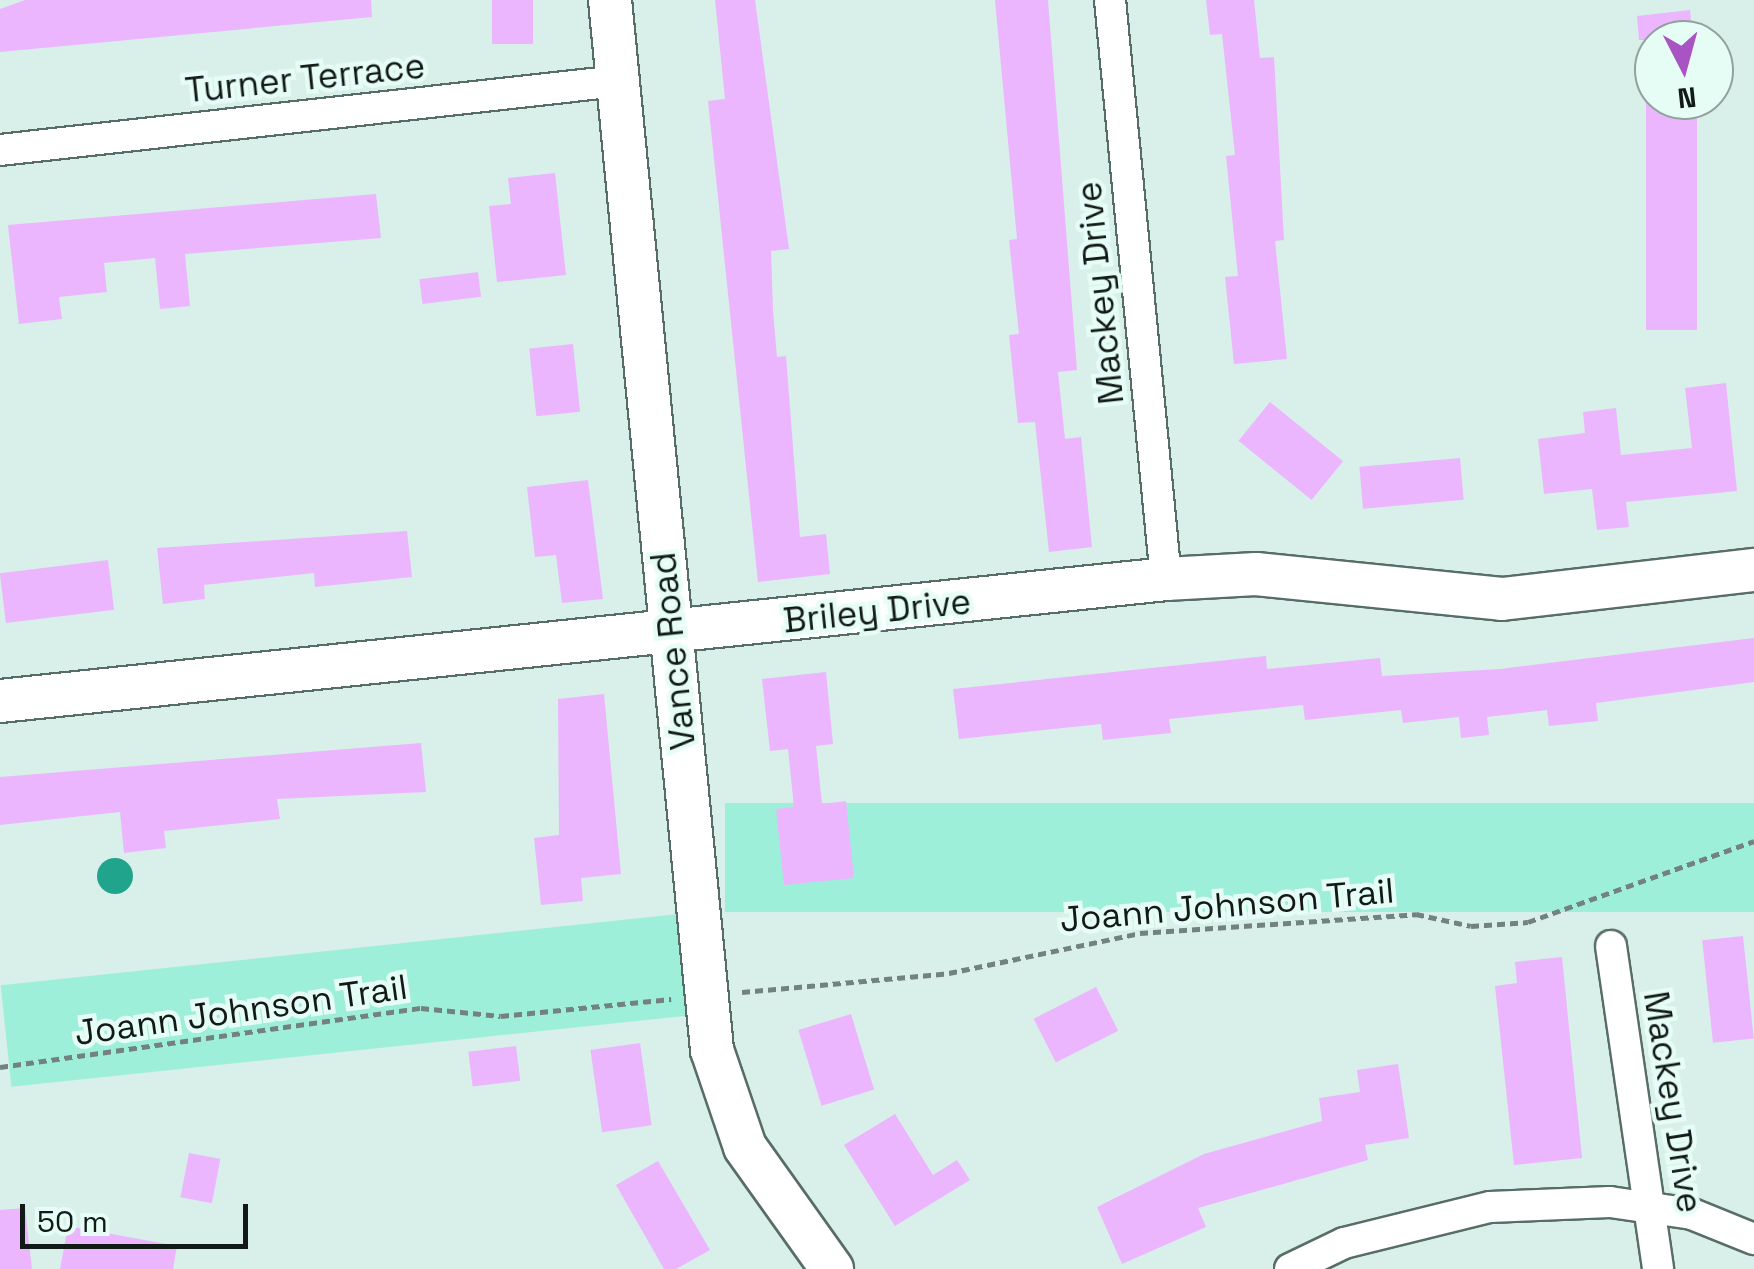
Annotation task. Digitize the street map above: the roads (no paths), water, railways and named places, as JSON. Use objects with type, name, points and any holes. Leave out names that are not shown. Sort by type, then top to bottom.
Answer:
[{"type":"street","name":"Vance Road","points":[[610,0],[712,1050],[745,1147],[832,1269]]},
{"type":"street","name":"Mackey Drive","points":[[1110,0],[1166,579]]},
{"type":"street","name":"Turner Terrace","points":[[0,150],[618,81]]},
{"type":"street","name":"Briley Drive","points":[[0,701],[1166,579],[1256,574],[1502,598],[1754,570]]},
{"type":"street","name":"Mackey Drive","points":[[1611,946],[1654,1208],[1658,1269]]},
{"type":"street","points":[[1290,1269],[1344,1243],[1454,1213],[1610,1202],[1654,1208],[1754,1239]]}]
